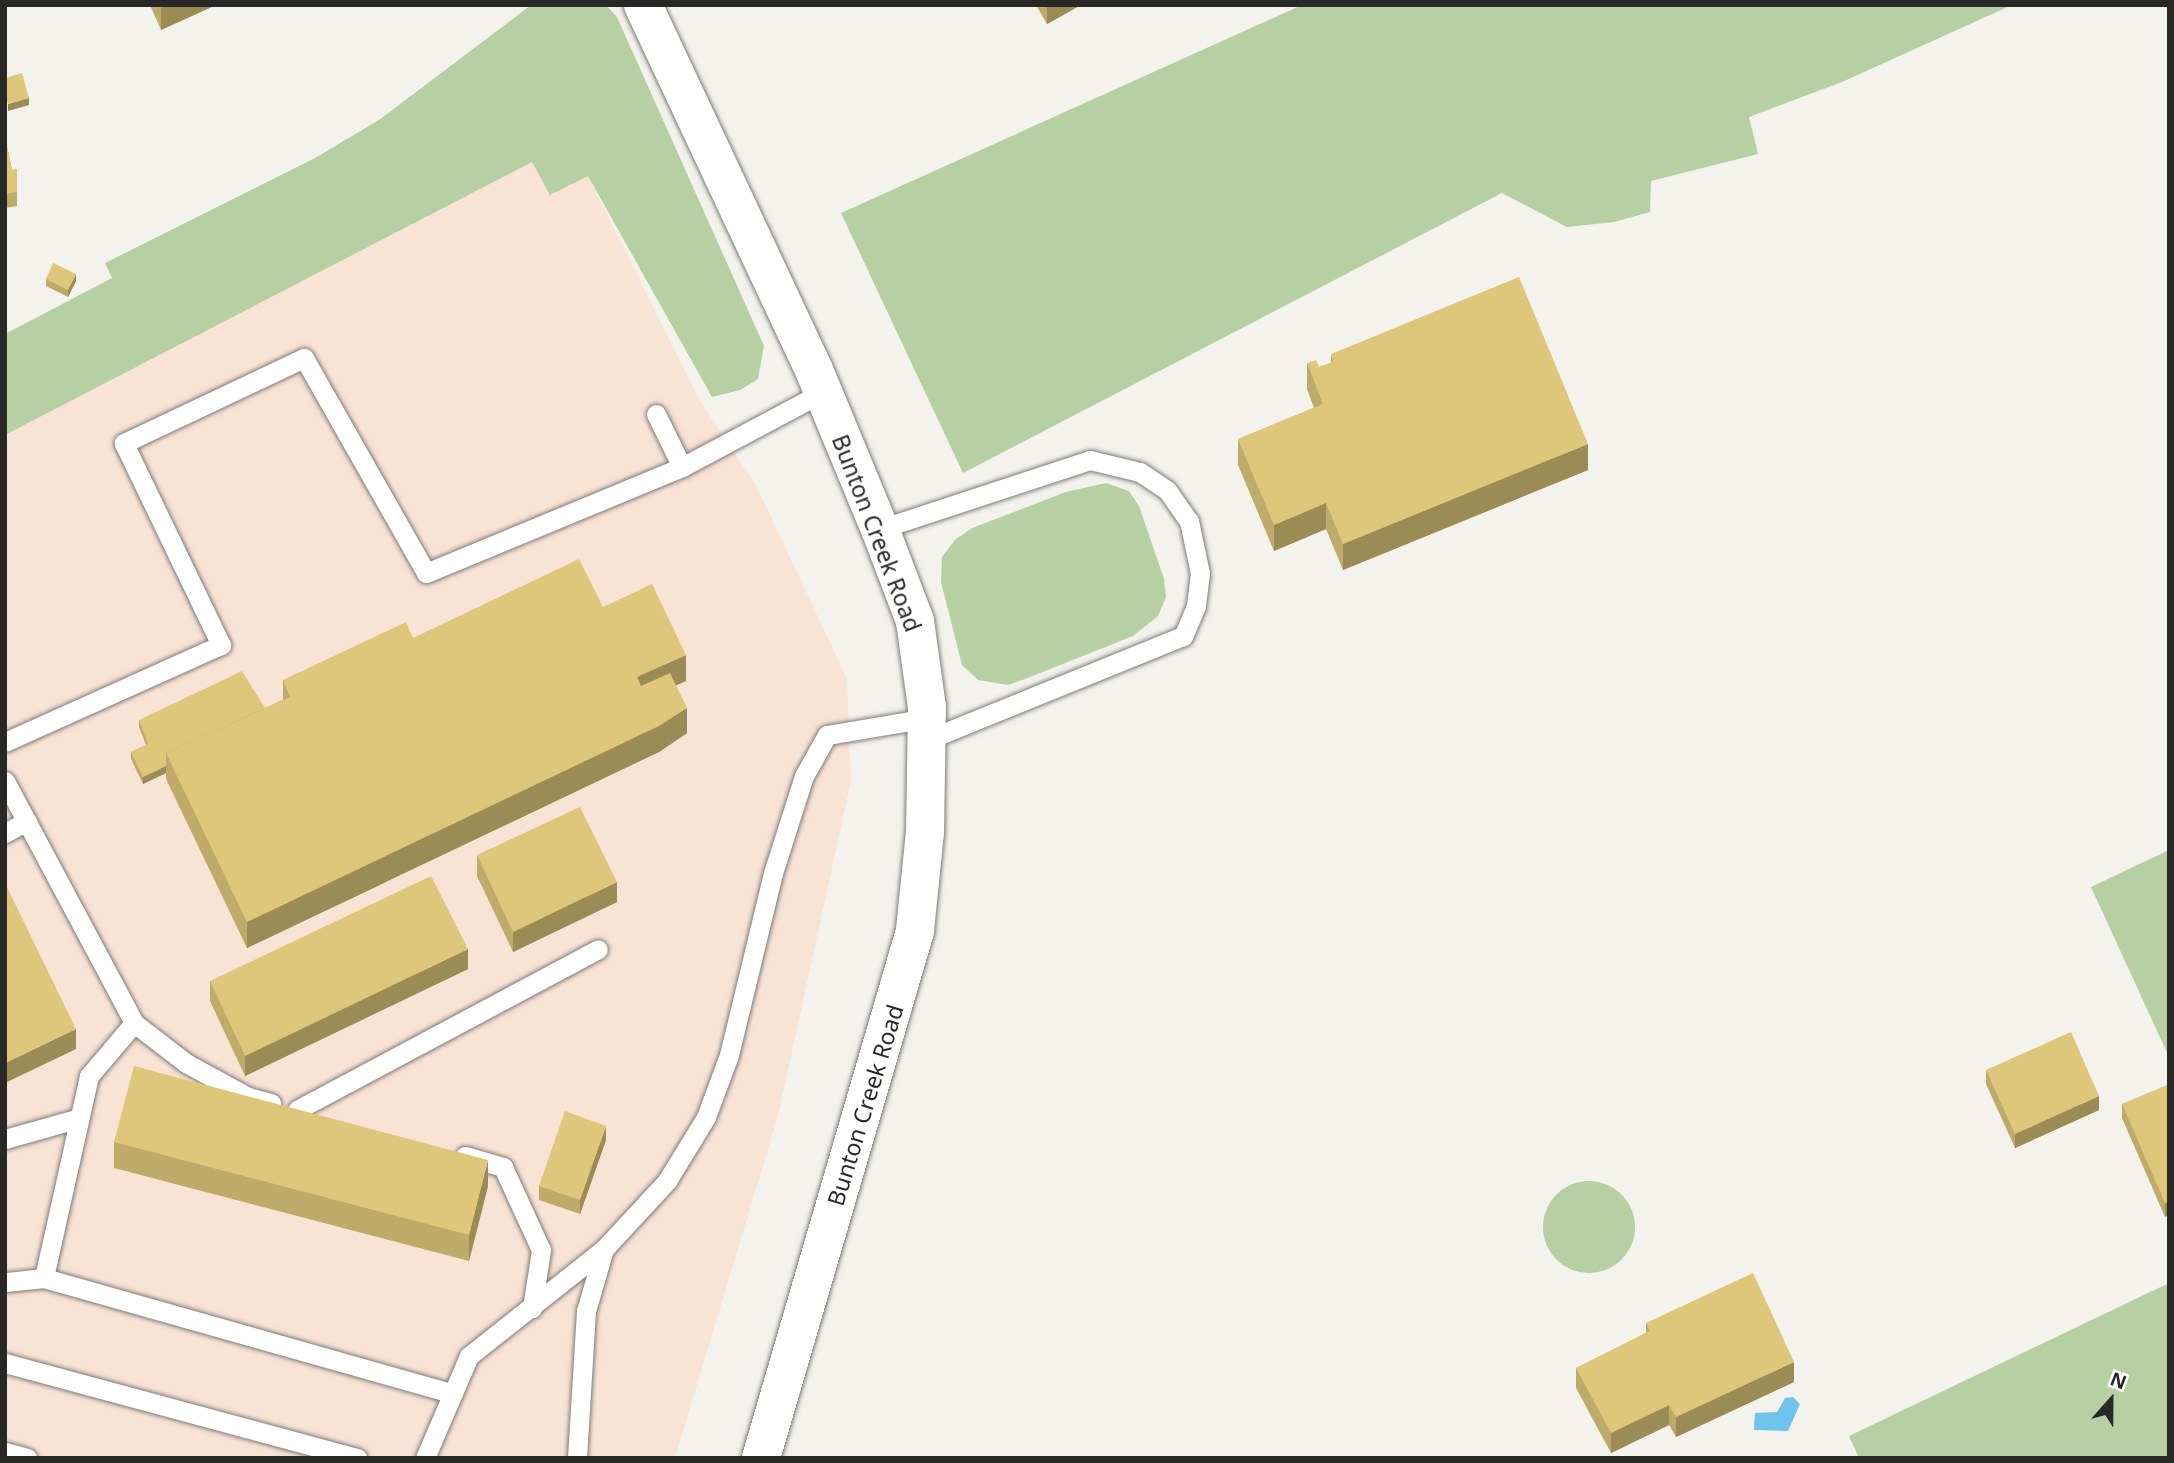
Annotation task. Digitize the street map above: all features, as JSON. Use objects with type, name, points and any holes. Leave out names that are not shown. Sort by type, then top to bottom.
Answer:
[{"type":"street","name":"Bunton Creek Road","points":[[643,5],[823,392],[880,528],[915,621],[928,729],[915,931],[761,1458]]},
{"type":"lane","points":[[5,742],[221,645],[124,443],[304,358],[426,573],[681,467],[823,392]]},
{"type":"lane","points":[[656,414],[681,467]]},
{"type":"lane","points":[[425,1458],[469,1356],[604,1249],[667,1181],[706,1117],[729,1055],[773,873],[804,776],[827,735],[928,729],[1183,636],[1196,606],[1200,573],[1189,521],[1167,490],[1140,472],[1090,460],[880,528]]},
{"type":"lane","points":[[5,780],[134,1023],[186,1063],[248,1097],[323,1117]]},
{"type":"lane","points":[[5,833],[27,821]]},
{"type":"lane","points":[[297,1110],[598,949]]},
{"type":"lane","points":[[44,1278],[89,1076],[134,1023]]},
{"type":"lane","points":[[5,1139],[79,1118]]},
{"type":"lane","points":[[439,1149],[503,1167],[541,1250],[532,1308]]},
{"type":"lane","points":[[577,1458],[586,1311],[604,1249]]},
{"type":"lane","points":[[5,1282],[44,1278],[453,1394]]},
{"type":"lane","points":[[5,1363],[357,1458]]},
{"type":"lane","points":[[5,1452],[27,1458]]},
{"type":"shaded area","points":[[532,162],[588,176],[700,401],[757,487],[847,679],[851,781],[778,1116],[675,1458],[5,1458],[5,435]]},
{"type":"green space","points":[[531,5],[606,5],[617,17],[764,346],[758,379],[740,390],[712,397],[588,176],[550,195],[532,162],[5,435],[5,334],[112,278],[105,263],[315,158],[379,120]]},
{"type":"green space","points":[[1302,5],[2012,5],[1842,82],[1749,117],[1758,154],[1651,181],[1650,212],[1614,222],[1567,227],[1502,193],[963,473],[841,213]]},
{"type":"green space","points":[[1106,483],[1129,491],[1139,506],[1164,579],[1166,597],[1158,616],[1133,636],[1025,679],[1008,685],[978,680],[962,665],[941,582],[942,557],[955,540],[972,528],[1066,492]]},
{"type":"green space","points":[[2169,850],[2169,1057],[2091,887]]},
{"type":"green space","points":[[1589,1181],[1606,1185],[1621,1195],[1631,1210],[1635,1227],[1631,1244],[1621,1259],[1606,1269],[1589,1273],[1572,1269],[1557,1259],[1547,1244],[1543,1227],[1547,1210],[1557,1195],[1572,1185]]},
{"type":"green space","points":[[2169,1283],[2169,1458],[1859,1458],[1849,1436]]},
{"type":"water","points":[[1793,1397],[1800,1404],[1788,1431],[1754,1430],[1755,1413],[1777,1412],[1785,1398]]},
{"type":"building","points":[[22,73],[29,98],[8,104],[5,78]]},
{"type":"building","points":[[5,137],[12,170],[17,169],[17,192],[5,194]]},
{"type":"building","points":[[53,263],[76,274],[68,290],[46,279]]},
{"type":"building","points":[[1519,277],[1588,444],[1343,544],[1326,503],[1274,525],[1238,439],[1323,404],[1307,363],[1316,360],[1319,367],[1333,362],[1331,354]]},
{"type":"building","points":[[579,559],[603,607],[652,584],[686,655],[637,677],[641,686],[670,673],[687,708],[659,726],[247,922],[166,753],[290,697],[283,680],[406,622],[413,638]]},
{"type":"building","points":[[242,671],[265,708],[166,753],[166,766],[143,777],[131,752],[148,744],[139,720]]},
{"type":"building","points":[[580,807],[617,882],[513,932],[477,855]]},
{"type":"building","points":[[431,876],[468,949],[245,1056],[210,981]]},
{"type":"building","points":[[5,883],[76,1029],[5,1063]]},
{"type":"building","points":[[2071,1032],[2099,1096],[2015,1134],[1986,1070]]},
{"type":"building","points":[[134,1066],[488,1160],[469,1235],[114,1142]]},
{"type":"building","points":[[2167,1085],[2169,1201],[2165,1203],[2122,1104]]},
{"type":"building","points":[[565,1111],[606,1126],[580,1200],[539,1186]]},
{"type":"building","points":[[1753,1273],[1794,1362],[1676,1417],[1669,1405],[1611,1433],[1576,1368],[1650,1331],[1646,1323]]}]
